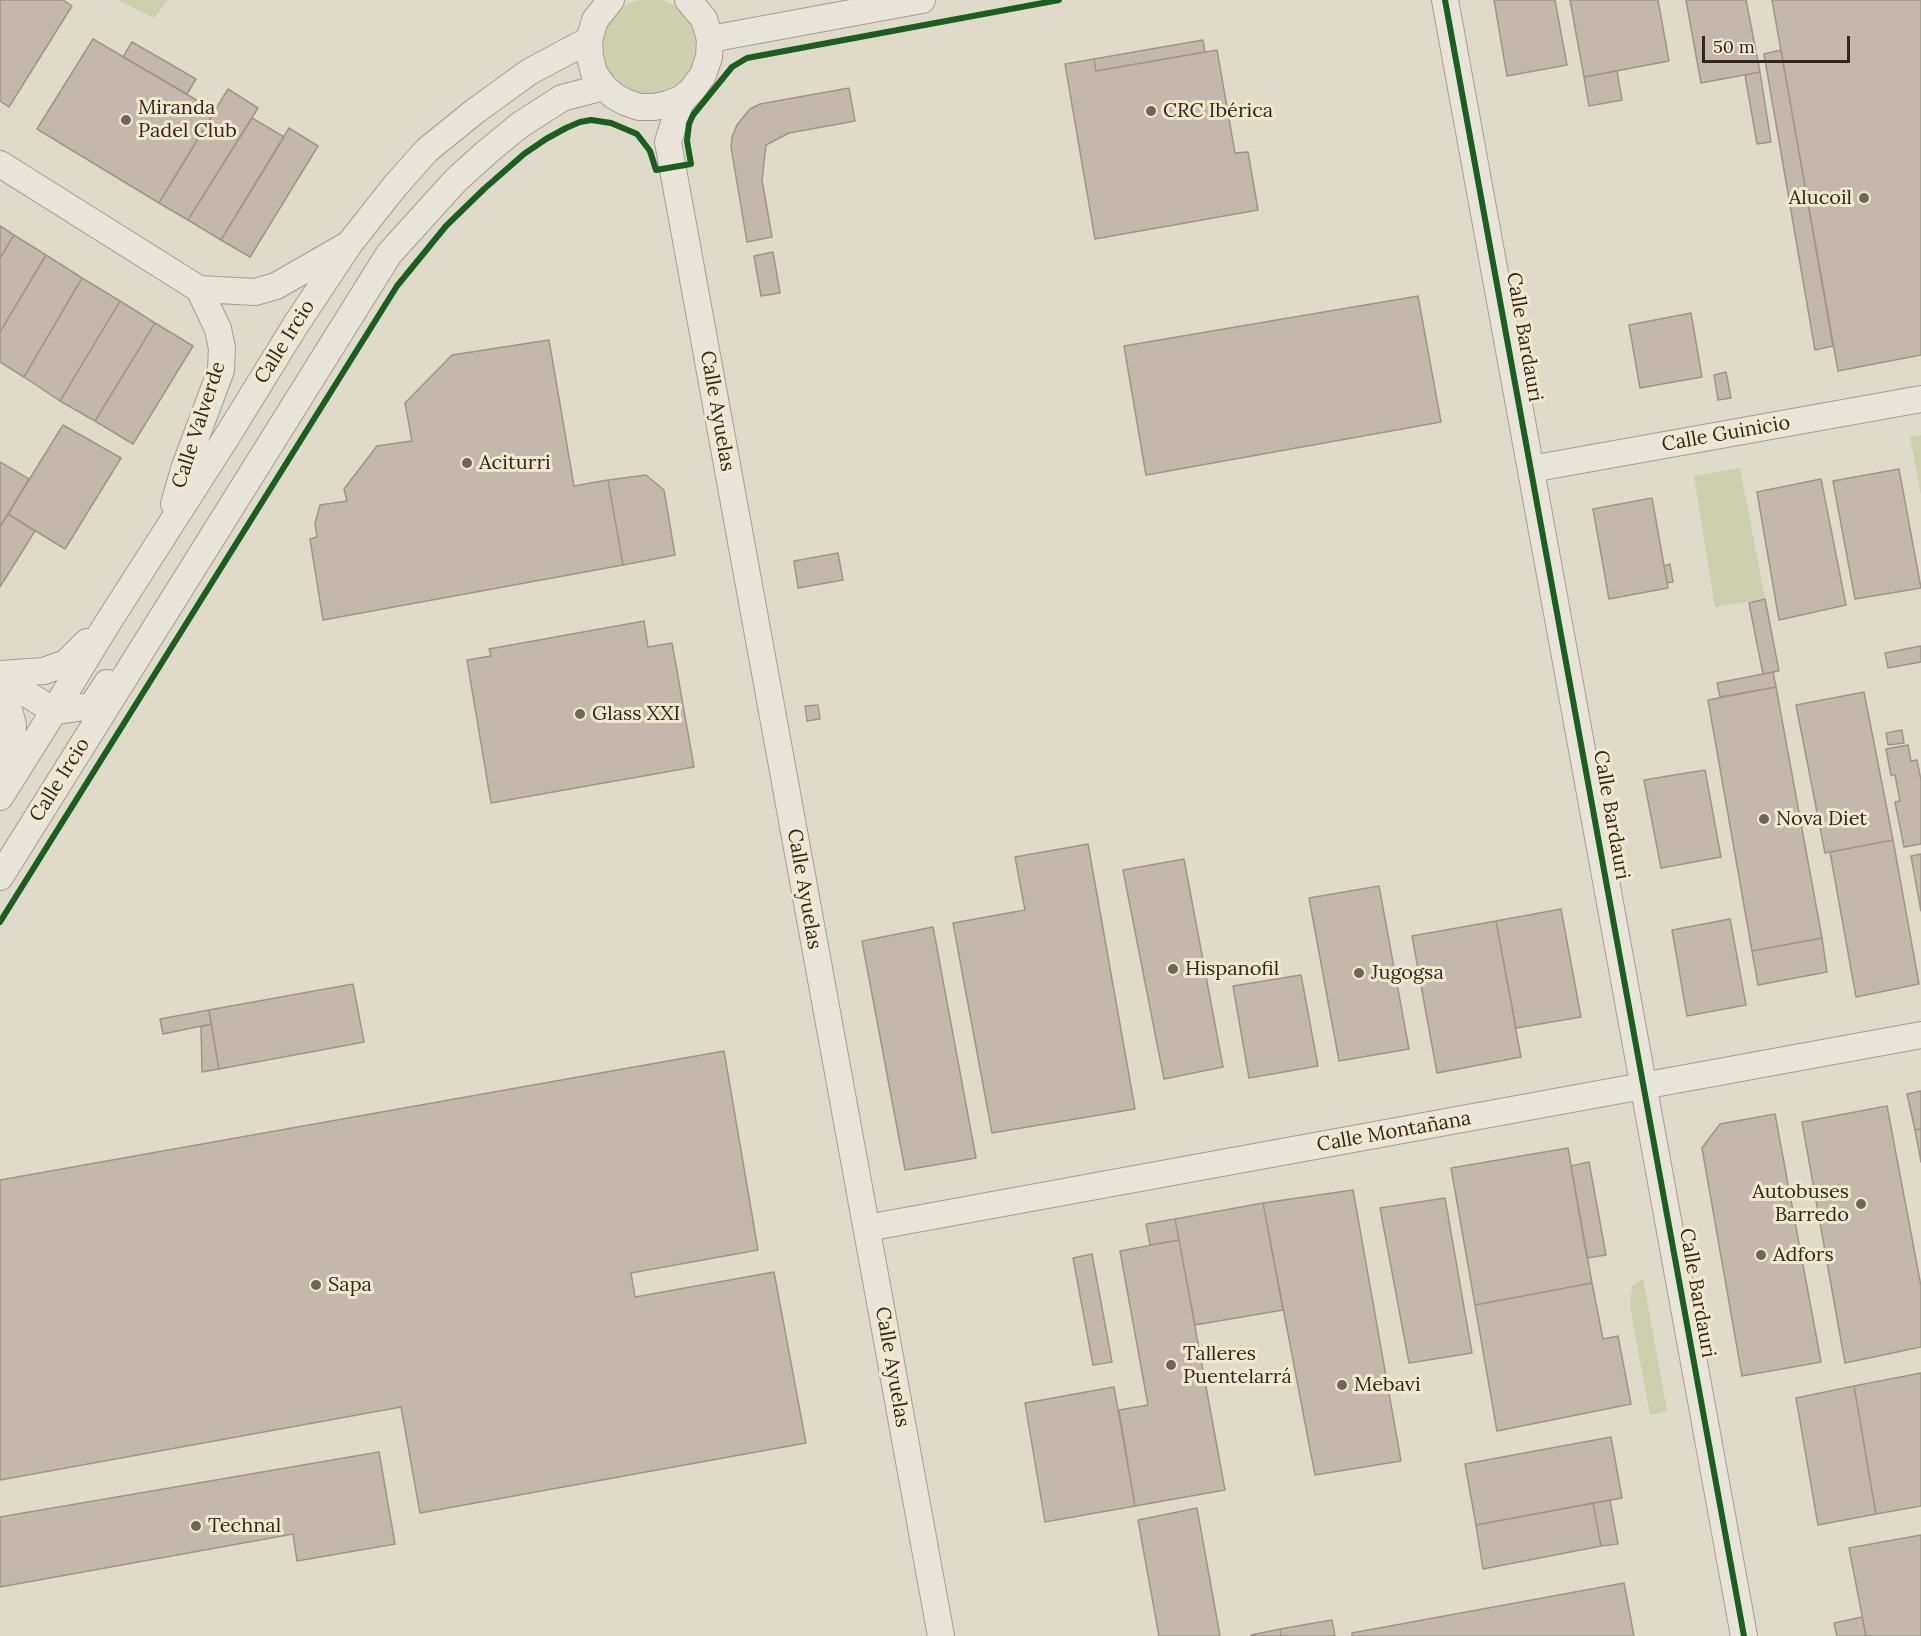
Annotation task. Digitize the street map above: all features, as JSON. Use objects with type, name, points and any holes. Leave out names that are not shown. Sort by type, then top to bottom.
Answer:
[{"type":"street","points":[[695,1],[710,39],[922,0]]},
{"type":"street","name":"Calle Bardauri","points":[[1445,0],[1744,1636]]},
{"type":"street","points":[[604,87],[594,73],[589,40],[595,20],[609,1]]},
{"type":"street","name":"Calle Ayuelas","points":[[710,39],[709,57],[703,75],[680,103],[668,142],[941,1636]]},
{"type":"street","name":"Calle Ircio","points":[[3,793],[106,624],[350,243],[427,150],[474,112],[530,72],[589,40]]},
{"type":"street","name":"Calle Ayuelas","points":[[604,87],[649,119],[668,142]]},
{"type":"street","name":"Calle Ircio","points":[[0,877],[390,254],[456,180],[520,125],[562,98],[604,87]]},
{"type":"street","points":[[625,102],[639,107],[668,105],[681,99],[692,90]]},
{"type":"street","points":[[0,165],[199,289],[255,292],[276,286],[350,243]]},
{"type":"street","name":"Calle Valverde","points":[[168,528],[184,469],[221,370],[222,348],[218,329],[199,289]]},
{"type":"street","name":"Calle Guinicio","points":[[1531,469],[1921,399]]},
{"type":"street","name":"Calle Ircio","points":[[54,711],[92,706],[140,630],[158,622]]},
{"type":"street","points":[[0,675],[44,671],[66,663],[106,624]]},
{"type":"street","points":[[0,675],[54,711],[68,747],[25,814],[25,837]]},
{"type":"street","points":[[0,685],[13,725],[11,753],[3,793]]},
{"type":"street","name":"Calle Montañana","points":[[867,1228],[1921,1035]]},
{"type":"green space","points":[[641,-1],[659,-1],[677,7],[690,20],[698,38],[695,66],[677,87],[659,95],[641,95],[623,87],[610,74],[602,56],[602,38],[610,20],[623,7]]},
{"type":"green space","points":[[118,0],[168,0],[154,18]]},
{"type":"green space","points":[[1921,435],[1921,495],[1910,437]]},
{"type":"green space","points":[[1740,468],[1765,599],[1715,607],[1694,476]]},
{"type":"green space","points":[[1643,1278],[1667,1411],[1650,1415],[1630,1306],[1632,1286]]},
{"type":"building","points":[[0,0],[63,0],[72,6],[9,107],[0,101]]},
{"type":"building","points":[[1494,0],[1555,0],[1567,65],[1507,76]]},
{"type":"building","points":[[1570,0],[1658,0],[1669,61],[1584,77]]},
{"type":"building","points":[[1686,0],[1746,0],[1760,72],[1701,83]]},
{"type":"building","name":"Alucoil","points":[[1772,0],[1921,0],[1921,355],[1838,371]]},
{"type":"building","name":"Miranda Padel Club","points":[[93,39],[215,111],[159,203],[37,129]]},
{"type":"building","points":[[1203,40],[1205,52],[1096,71],[1094,59]]},
{"type":"building","points":[[132,42],[196,79],[187,94],[123,57]]},
{"type":"building","name":"CRC Ibérica","points":[[1217,50],[1235,153],[1248,152],[1258,210],[1095,239],[1065,64],[1094,59],[1096,71]]},
{"type":"building","points":[[1781,50],[1833,346],[1815,350],[1764,54]]},
{"type":"building","points":[[1617,71],[1622,100],[1589,106],[1584,77]]},
{"type":"building","points":[[1760,72],[1771,142],[1757,144],[1745,75]]},
{"type":"building","points":[[849,88],[855,121],[789,133],[766,145],[762,180],[772,237],[747,242],[731,147],[737,125],[750,109],[760,104]]},
{"type":"building","points":[[228,89],[258,108],[188,220],[159,203]]},
{"type":"building","points":[[252,118],[284,137],[221,240],[188,220]]},
{"type":"building","points":[[289,128],[318,146],[250,257],[221,240]]},
{"type":"building","points":[[0,226],[14,235],[0,258]]},
{"type":"building","points":[[14,235],[46,255],[0,332],[0,258]]},
{"type":"building","points":[[773,252],[780,293],[761,296],[754,256]]},
{"type":"building","points":[[46,255],[82,278],[24,377],[0,362],[0,332]]},
{"type":"building","points":[[82,278],[120,301],[60,401],[24,377]]},
{"type":"building","points":[[1418,296],[1441,422],[1146,475],[1124,346]]},
{"type":"building","points":[[120,301],[155,323],[95,421],[60,401]]},
{"type":"building","points":[[1691,313],[1702,377],[1640,388],[1629,325]]},
{"type":"building","points":[[155,323],[193,346],[133,444],[95,421]]},
{"type":"building","name":"Aciturri","points":[[549,340],[574,486],[608,480],[623,565],[323,620],[310,539],[317,537],[315,524],[320,505],[347,501],[344,489],[377,446],[412,441],[405,403],[452,355]]},
{"type":"building","points":[[1726,372],[1731,398],[1718,400],[1714,375]]},
{"type":"building","points":[[63,425],[121,458],[65,549],[8,514]]},
{"type":"building","points":[[0,462],[29,479],[0,527]]},
{"type":"building","points":[[1899,469],[1921,588],[1855,599],[1833,481]]},
{"type":"building","points":[[646,475],[664,490],[675,555],[623,565],[608,480]]},
{"type":"building","points":[[1821,479],[1846,605],[1779,620],[1757,492]]},
{"type":"building","points":[[1652,498],[1668,588],[1609,599],[1593,509]]},
{"type":"building","points":[[8,514],[35,531],[0,587],[0,527]]},
{"type":"building","points":[[838,553],[843,580],[798,588],[794,561]]},
{"type":"building","points":[[1670,564],[1673,582],[1667,583],[1664,566]]},
{"type":"building","points":[[1765,599],[1779,671],[1763,674],[1749,603]]},
{"type":"building","name":"Glass XXI","points":[[644,621],[648,647],[672,643],[694,767],[491,803],[467,660],[491,656],[489,649]]},
{"type":"building","points":[[1921,646],[1921,662],[1888,668],[1885,653]]},
{"type":"building","points":[[1773,672],[1776,687],[1720,697],[1717,683]]},
{"type":"building","name":"Nova Diet","points":[[1776,687],[1822,938],[1752,951],[1708,700]]},
{"type":"building","points":[[1864,692],[1893,840],[1825,853],[1796,705]]},
{"type":"building","points":[[818,705],[820,719],[807,721],[805,706]]},
{"type":"building","points":[[1902,730],[1904,743],[1888,745],[1886,733]]},
{"type":"building","points":[[1908,745],[1911,761],[1917,760],[1921,780],[1921,844],[1904,847],[1895,802],[1900,801],[1895,775],[1891,775],[1886,749]]},
{"type":"building","points":[[1705,770],[1721,857],[1661,868],[1644,780]]},
{"type":"building","points":[[1893,840],[1919,984],[1856,997],[1830,852]]},
{"type":"building","points":[[1088,844],[1135,1109],[992,1133],[953,923],[1025,910],[1015,857]]},
{"type":"building","points":[[1921,854],[1921,911],[1911,856]]},
{"type":"building","name":"Hispanofil","points":[[1184,859],[1223,1067],[1164,1079],[1123,870]]},
{"type":"building","name":"Jugogsa","points":[[1379,886],[1409,1049],[1339,1061],[1309,898]]},
{"type":"building","points":[[1561,909],[1581,1017],[1516,1028],[1496,921]]},
{"type":"building","points":[[1730,919],[1746,1005],[1687,1016],[1672,930]]},
{"type":"building","points":[[1496,921],[1521,1057],[1437,1073],[1412,936]]},
{"type":"building","points":[[933,927],[976,1158],[905,1170],[862,941]]},
{"type":"building","points":[[1822,938],[1827,972],[1758,985],[1752,951]]},
{"type":"building","points":[[1301,975],[1318,1066],[1249,1078],[1233,986]]},
{"type":"building","points":[[353,984],[364,1042],[219,1069],[209,1010]]},
{"type":"building","points":[[209,1010],[211,1024],[163,1034],[160,1019]]},
{"type":"building","points":[[211,1024],[219,1069],[202,1072],[201,1027]]},
{"type":"building","name":"Sapa","points":[[724,1051],[758,1250],[631,1273],[635,1297],[774,1272],[806,1443],[420,1513],[401,1407],[0,1480],[0,1180]]},
{"type":"building","points":[[1921,1091],[1921,1129],[1915,1130],[1907,1094]]},
{"type":"building","name":"Autobuses Barredo","points":[[1887,1106],[1921,1286],[1921,1347],[1845,1363],[1802,1122]]},
{"type":"building","name":"Adfors","points":[[1775,1114],[1821,1362],[1742,1376],[1702,1148],[1720,1124]]},
{"type":"building","points":[[1921,1129],[1921,1162],[1915,1130]]},
{"type":"building","points":[[1568,1148],[1592,1283],[1475,1305],[1451,1168]]},
{"type":"building","points":[[1589,1162],[1606,1255],[1587,1258],[1571,1166]]},
{"type":"building","name":"Mebavi","points":[[1353,1190],[1401,1461],[1315,1475],[1263,1203]]},
{"type":"building","points":[[1445,1198],[1472,1353],[1409,1363],[1380,1208]]},
{"type":"building","points":[[1263,1203],[1283,1310],[1195,1325],[1175,1219]]},
{"type":"building","points":[[1175,1219],[1179,1240],[1150,1245],[1146,1224]]},
{"type":"building","name":"Talleres Puentelarrá","points":[[1179,1240],[1225,1490],[1135,1506],[1119,1410],[1148,1405],[1120,1251]]},
{"type":"building","points":[[1092,1254],[1112,1362],[1093,1365],[1073,1258]]},
{"type":"building","points":[[1592,1283],[1603,1339],[1618,1336],[1631,1404],[1497,1431],[1475,1305]]},
{"type":"building","points":[[1921,1373],[1921,1506],[1876,1514],[1854,1386]]},
{"type":"building","points":[[1854,1386],[1876,1514],[1818,1525],[1796,1398]]},
{"type":"building","points":[[1114,1387],[1135,1506],[1045,1522],[1025,1403]]},
{"type":"building","points":[[1611,1437],[1622,1498],[1476,1525],[1465,1464]]},
{"type":"building","name":"Technal","points":[[379,1452],[395,1544],[297,1561],[293,1534],[0,1587],[0,1517]]},
{"type":"building","points":[[1610,1500],[1618,1544],[1601,1546],[1593,1503]]},
{"type":"building","points":[[1593,1503],[1601,1546],[1483,1569],[1476,1525]]},
{"type":"building","points":[[1197,1508],[1220,1636],[1159,1636],[1138,1520]]},
{"type":"building","points":[[1921,1535],[1921,1636],[1866,1636],[1849,1548]]},
{"type":"building","points":[[1624,1583],[1634,1636],[1352,1636],[1352,1633]]},
{"type":"building","points":[[1862,1617],[1866,1636],[1837,1636],[1834,1623]]},
{"type":"building","points":[[1332,1620],[1335,1636],[1281,1636],[1280,1629]]},
{"type":"building","points":[[1280,1629],[1281,1636],[1251,1636],[1251,1635]]},
{"type":"cycle path","points":[[0,922],[397,286],[446,226],[524,154],[566,128],[591,120],[611,123],[637,134],[650,151],[656,170],[691,164],[687,141],[689,124],[693,115],[732,67],[747,58],[1059,0]]},
{"type":"cycle path","points":[[1445,0],[1744,1636]]},
{"type":"place","name":"CRC Ibérica","points":[[1151,111]]},
{"type":"place","name":"Miranda Padel Club","points":[[126,120]]},
{"type":"place","name":"Alucoil","points":[[1864,198]]},
{"type":"place","name":"Aciturri","points":[[467,463]]},
{"type":"place","name":"Glass XXI","points":[[580,714]]},
{"type":"place","name":"Nova Diet","points":[[1764,819]]},
{"type":"place","name":"Hispanofil","points":[[1173,969]]},
{"type":"place","name":"Jugogsa","points":[[1359,973]]},
{"type":"place","name":"Autobuses Barredo","points":[[1861,1204]]},
{"type":"place","name":"Adfors","points":[[1761,1255]]},
{"type":"place","name":"Sapa","points":[[316,1285]]},
{"type":"place","name":"Talleres Puentelarrá","points":[[1171,1365]]},
{"type":"place","name":"Mebavi","points":[[1342,1385]]},
{"type":"place","name":"Technal","points":[[196,1526]]}]
